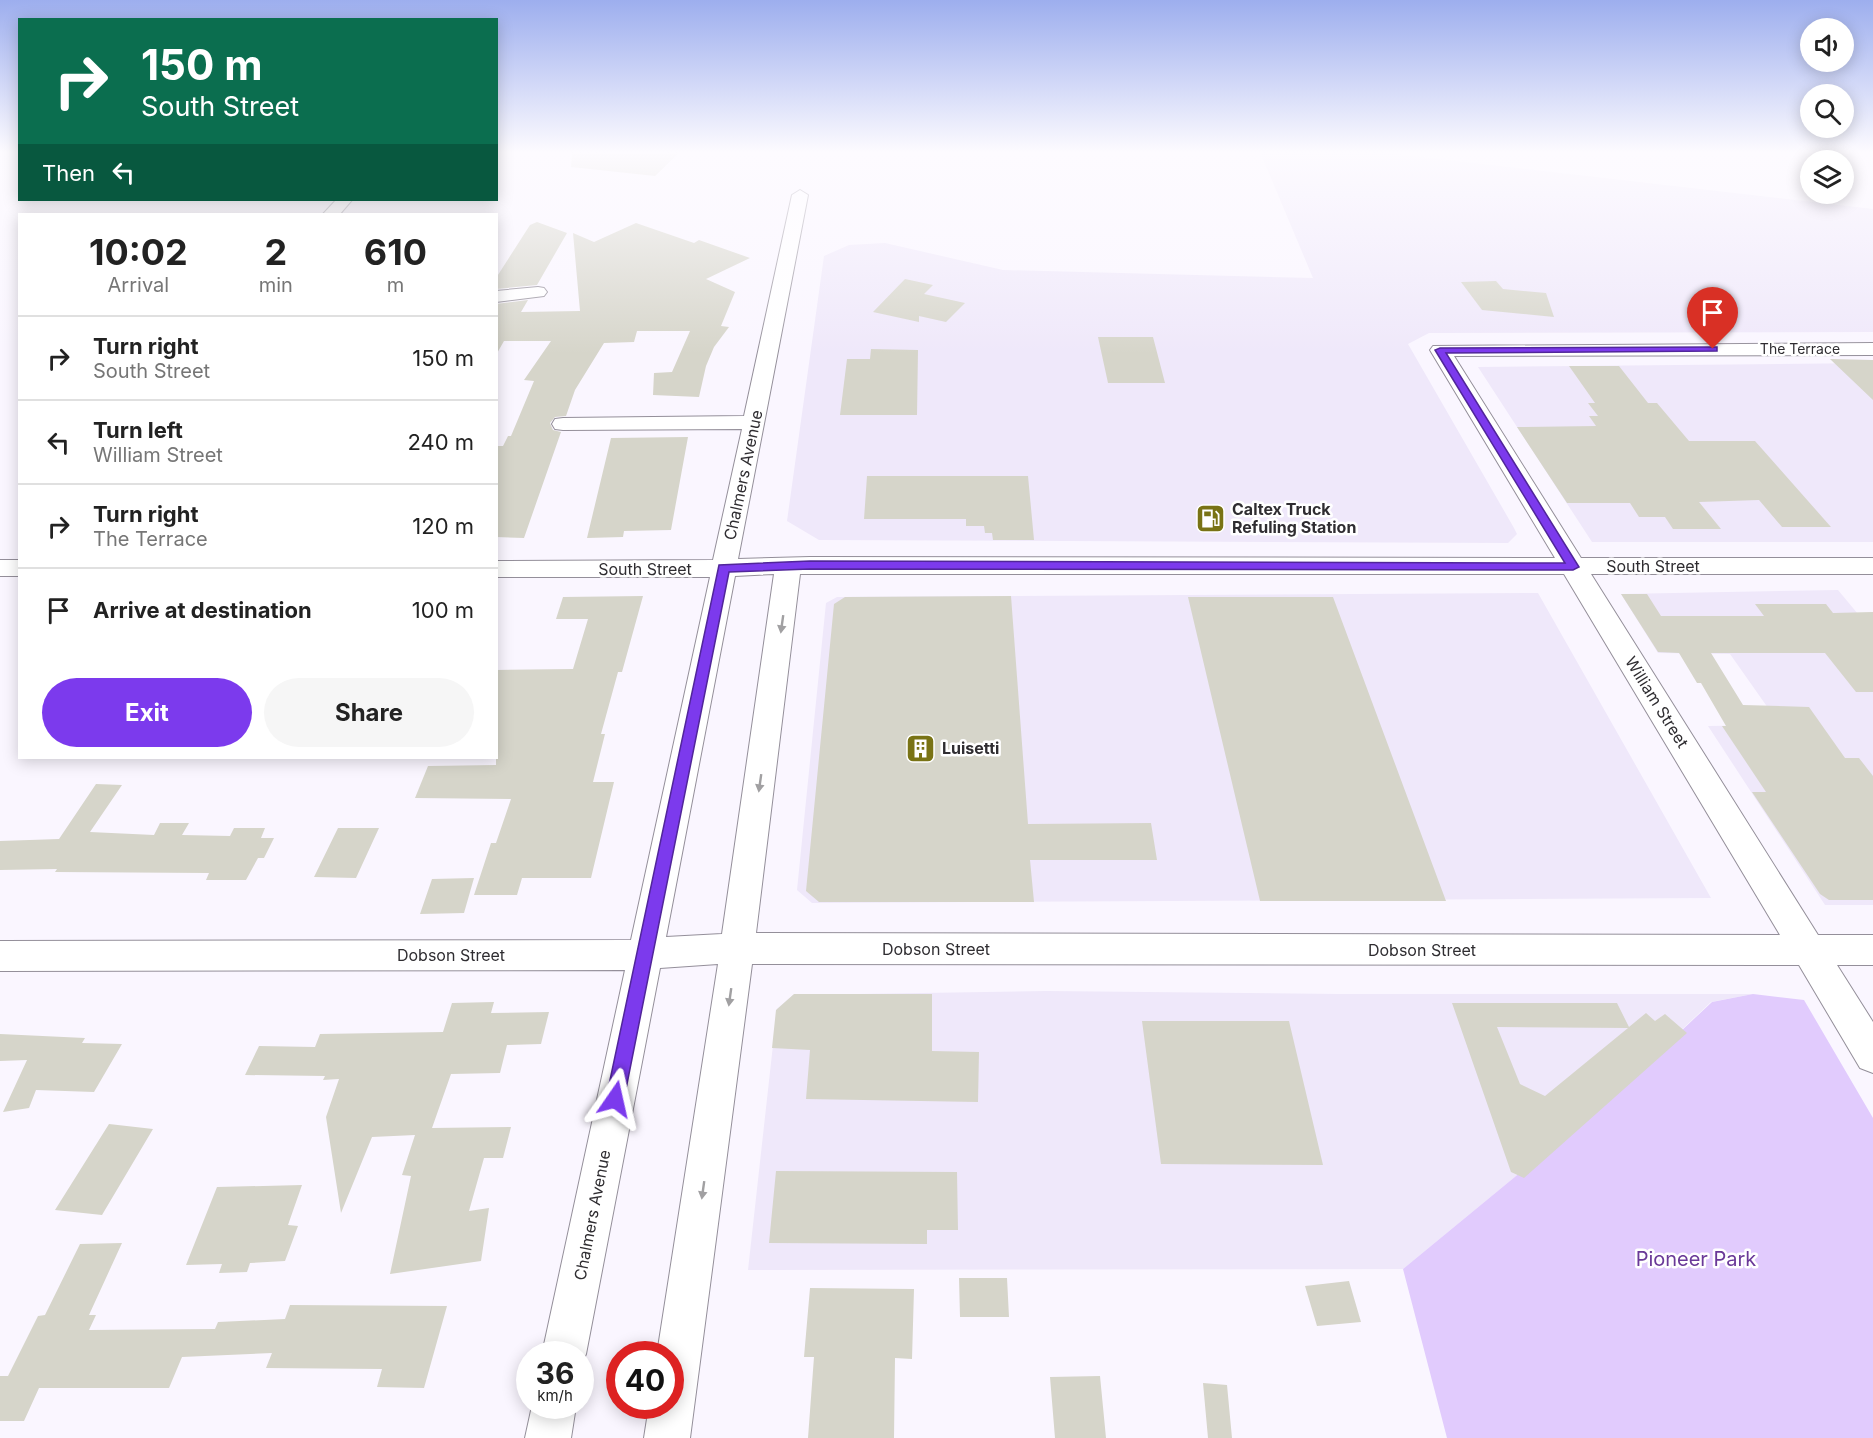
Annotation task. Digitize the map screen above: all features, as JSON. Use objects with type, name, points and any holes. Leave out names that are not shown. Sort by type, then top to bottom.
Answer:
[{"type":"street","name":"Chalmers Avenue","points":[[567,1341],[795,219]]},
{"type":"street","points":[[498,297],[538,292]]},
{"type":"street","name":"The Terrace","points":[[1440,350],[1873,349]]},
{"type":"street","name":"William Street","points":[[1440,350],[1873,1055]]},
{"type":"street","points":[[563,424],[753,422]]},
{"type":"street","points":[[667,1438],[737,950],[788,566]]},
{"type":"street","name":"South Street","points":[[498,569],[788,566],[1873,566]]},
{"type":"street","points":[[0,568],[18,568]]},
{"type":"street","name":"Dobson Street","points":[[0,956],[644,955],[681,950],[1873,950]]},
{"type":"street","points":[[548,1438],[552,1419]]},
{"type":"shaded area","points":[[1288,219],[1873,219],[1873,332],[1429,333],[1408,344],[1514,528],[1517,534],[1508,543],[819,540],[787,521],[824,256],[849,245],[885,243],[1003,270],[1313,278]]},
{"type":"shaded area","points":[[1873,363],[1873,542],[1592,542],[1478,367]]},
{"type":"shaded area","points":[[1838,590],[1873,632],[1873,905],[1825,905],[1708,726],[1780,725],[1730,654],[1658,653],[1621,594]]},
{"type":"shaded area","points":[[1538,593],[1711,898],[812,903],[797,890],[826,603],[837,597]]},
{"type":"shaded area","points":[[1046,991],[1753,994],[1711,1002],[1600,1107],[1403,1269],[748,1270],[777,1009],[793,995]]},
{"type":"green space","name":"Pioneer Park","points":[[1753,994],[1804,1000],[1873,1118],[1873,1438],[1447,1438],[1403,1269],[1600,1107],[1712,1002]]},
{"type":"building","points":[[537,222],[567,233],[537,285],[498,289],[498,275],[530,225]]},
{"type":"building","points":[[636,223],[694,243],[699,240],[750,258],[706,279],[735,292],[721,326],[729,327],[714,347],[706,366],[699,397],[653,395],[654,373],[672,372],[690,331],[637,331],[634,342],[604,343],[575,390],[566,416],[555,417],[550,423],[553,430],[561,432],[524,538],[498,537],[498,446],[503,446],[508,436],[511,436],[534,381],[524,380],[551,341],[504,341],[498,352],[498,304],[528,300],[521,312],[580,311],[573,233],[594,242]]},
{"type":"building","points":[[905,279],[933,285],[924,294],[965,303],[946,322],[919,316],[919,322],[873,312]]},
{"type":"building","points":[[1496,281],[1503,289],[1546,293],[1554,317],[1482,310],[1461,282]]},
{"type":"building","points":[[1098,337],[1153,337],[1165,383],[1108,383]]},
{"type":"building","points":[[871,349],[918,350],[917,415],[840,415],[847,359],[870,359]]},
{"type":"building","points":[[1830,359],[1873,360],[1873,400]]},
{"type":"building","points":[[1569,366],[1619,366],[1648,403],[1657,403],[1689,441],[1755,441],[1831,527],[1782,527],[1759,500],[1699,502],[1721,529],[1673,529],[1665,517],[1639,517],[1630,503],[1567,503],[1517,427],[1596,426],[1589,416],[1598,416],[1588,403],[1595,403]]},
{"type":"building","points":[[688,437],[671,530],[624,531],[623,537],[587,538],[611,438]]},
{"type":"building","points":[[867,476],[1028,476],[1034,540],[993,540],[992,533],[985,533],[984,526],[966,526],[966,519],[864,519]]},
{"type":"building","points":[[1621,594],[1647,594],[1661,616],[1764,616],[1755,604],[1826,604],[1833,613],[1873,612],[1873,692],[1856,692],[1825,653],[1711,653],[1743,705],[1809,707],[1845,758],[1859,758],[1873,776],[1873,900],[1829,900],[1820,894],[1752,792],[1766,792],[1722,726],[1726,726],[1701,683],[1697,683],[1679,653],[1658,652]]},
{"type":"building","points":[[643,596],[622,672],[618,672],[601,734],[605,734],[593,782],[614,782],[591,878],[522,878],[517,895],[474,895],[491,843],[496,843],[511,799],[415,798],[428,766],[496,765],[496,759],[498,759],[498,670],[573,669],[588,619],[556,619],[563,597]]},
{"type":"building","name":"Luisetti","points":[[1011,596],[1028,824],[1151,823],[1157,860],[1030,860],[1034,902],[819,902],[806,891],[834,604],[845,597]]},
{"type":"building","points":[[1188,597],[1333,597],[1446,901],[1260,901]]},
{"type":"building","points":[[96,784],[122,785],[90,832],[154,835],[160,823],[189,823],[182,835],[230,836],[234,828],[265,828],[261,838],[274,838],[264,858],[258,858],[246,880],[206,880],[209,873],[55,872],[57,869],[0,870],[0,841],[59,839]]},
{"type":"building","points":[[338,828],[379,828],[356,878],[314,877]]},
{"type":"building","points":[[474,878],[464,913],[420,914],[432,879]]},
{"type":"building","points":[[794,994],[932,994],[932,1051],[979,1052],[978,1102],[806,1099],[810,1050],[772,1048],[776,1010]]},
{"type":"building","points":[[494,1002],[491,1013],[549,1012],[541,1044],[507,1045],[500,1073],[451,1074],[432,1128],[511,1127],[503,1158],[484,1158],[469,1211],[489,1208],[481,1261],[390,1274],[411,1176],[402,1175],[415,1135],[372,1137],[341,1213],[326,1117],[339,1079],[323,1080],[325,1076],[245,1075],[259,1046],[315,1047],[320,1034],[443,1032],[452,1003]]},
{"type":"building","points":[[1452,1003],[1617,1003],[1629,1027],[1646,1013],[1655,1021],[1665,1014],[1687,1033],[1524,1178],[1511,1172]],"holes":[[[1497,1027],[1628,1028],[1545,1096],[1520,1084]]]},
{"type":"building","points":[[1142,1021],[1289,1021],[1323,1165],[1161,1164]]},
{"type":"building","points":[[0,1034],[85,1038],[82,1043],[122,1044],[94,1092],[36,1090],[29,1108],[3,1112],[27,1060],[0,1061]]},
{"type":"building","points":[[109,1124],[153,1129],[102,1215],[55,1210]]},
{"type":"building","points":[[776,1171],[957,1172],[958,1230],[927,1230],[927,1244],[769,1243]]},
{"type":"building","points":[[302,1185],[288,1225],[298,1226],[285,1261],[250,1263],[247,1272],[219,1273],[222,1264],[186,1265],[217,1187]]},
{"type":"building","points":[[122,1243],[89,1315],[96,1315],[89,1330],[215,1329],[218,1322],[285,1319],[290,1305],[447,1306],[424,1388],[377,1387],[382,1369],[266,1368],[272,1353],[182,1357],[169,1388],[39,1388],[24,1421],[0,1421],[0,1376],[8,1376],[38,1316],[45,1315],[80,1244]]},
{"type":"building","points":[[959,1278],[1007,1278],[1009,1317],[960,1317]]},
{"type":"building","points":[[1349,1281],[1361,1322],[1317,1326],[1305,1286]]},
{"type":"building","points":[[810,1288],[914,1289],[912,1359],[895,1358],[894,1438],[808,1438],[814,1357],[804,1357]]},
{"type":"building","points":[[1100,1376],[1106,1438],[1055,1438],[1050,1377]]},
{"type":"building","points":[[1203,1383],[1227,1385],[1232,1438],[1208,1438]]},
{"type":"place","name":"Caltex Truck Refuling Station","points":[[1211,518]]},
{"type":"place","name":"Luisetti","points":[[921,748]]},
{"type":"route","points":[[615,1099],[723,568],[810,565],[1573,567],[1440,350],[1713,349]]}]
